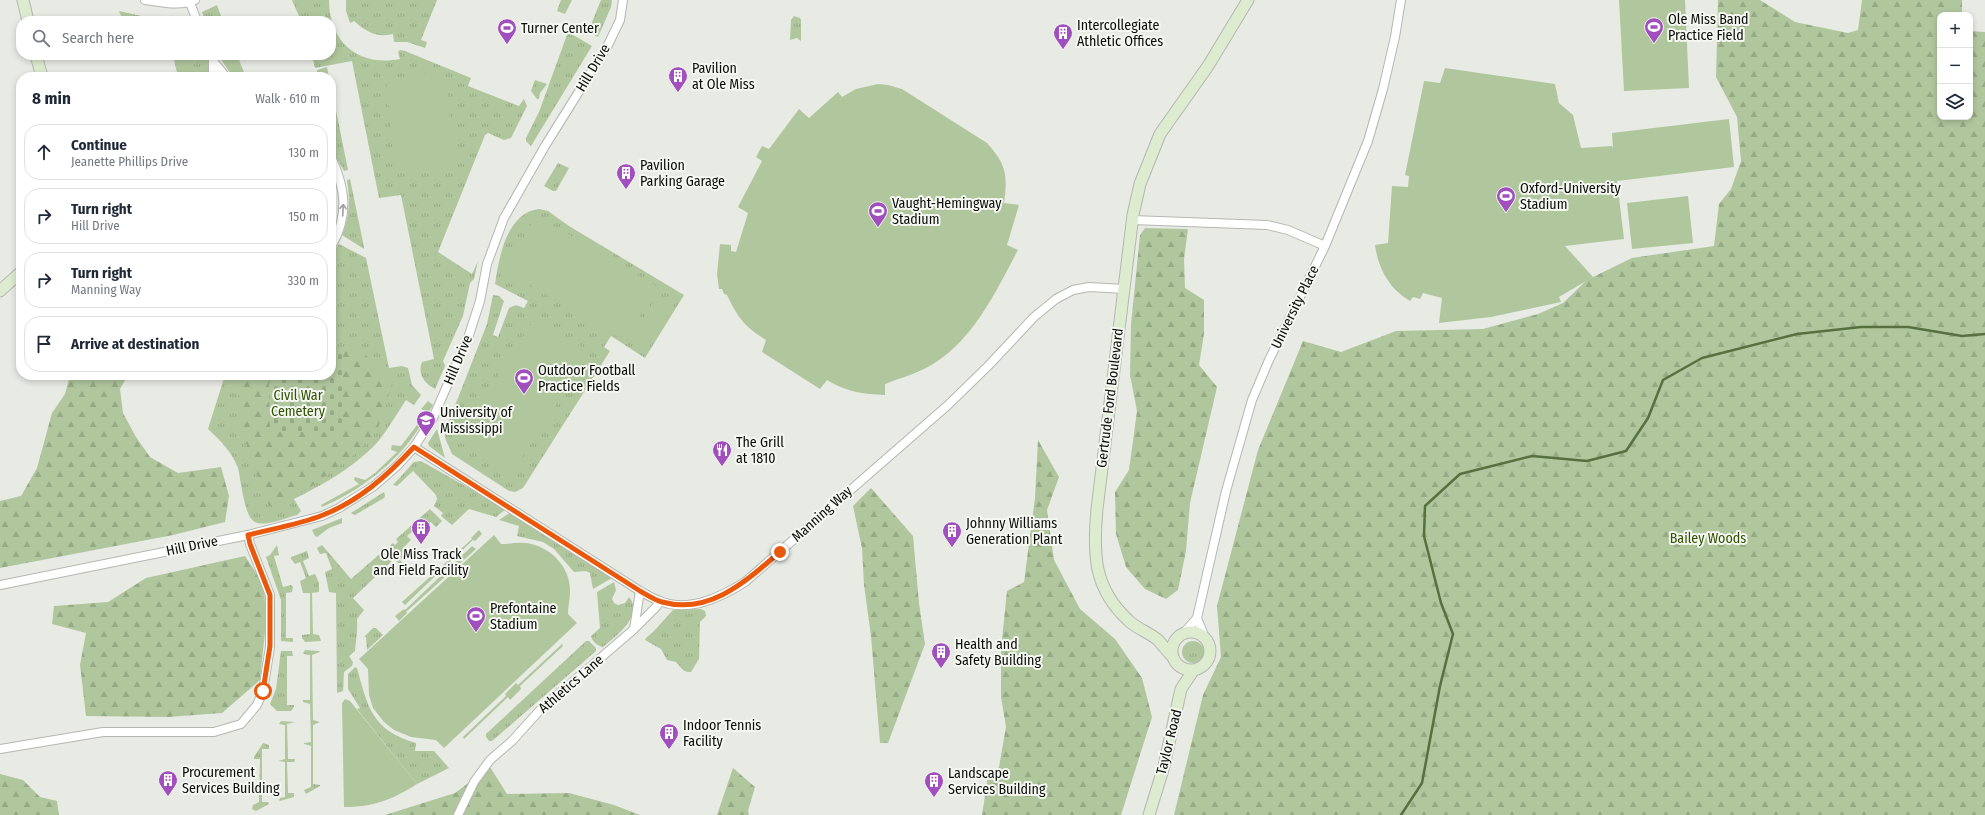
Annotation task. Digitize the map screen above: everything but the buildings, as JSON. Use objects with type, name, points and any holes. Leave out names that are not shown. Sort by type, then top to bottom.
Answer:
[{"type":"street","points":[[23,0],[27,16]]},
{"type":"street","points":[[145,0],[174,4],[191,1],[196,16]]},
{"type":"street","name":"Hill Drive","points":[[0,585],[248,535],[322,516],[339,508],[374,486],[398,464],[414,447],[433,418],[468,338],[480,301],[486,264],[504,218],[545,146],[608,45],[620,20],[623,0]]},
{"type":"street","name":"Gertrude Ford Boulevard","points":[[1173,659],[1159,641],[1130,622],[1114,606],[1101,583],[1096,568],[1094,543],[1132,220],[1140,184],[1160,134],[1208,66],[1248,0]]},
{"type":"street","name":"University Place","points":[[1179,637],[1197,618],[1226,491],[1252,400],[1269,360],[1325,246],[1368,141],[1383,89],[1395,37],[1401,0]]},
{"type":"street","points":[[37,60],[41,72]]},
{"type":"street","points":[[212,60],[213,72]]},
{"type":"street","points":[[213,60],[222,72]]},
{"type":"street","points":[[336,169],[340,177],[344,197],[343,218],[336,239]]},
{"type":"street","points":[[1132,220],[1267,225],[1288,230],[1325,246]]},
{"type":"street","points":[[0,291],[16,277]]},
{"type":"street","name":"Manning Way","points":[[414,447],[640,591],[660,601],[692,604],[710,600],[726,594],[745,582],[948,405],[989,365],[1034,317],[1056,299],[1073,290],[1090,287],[1124,289]]},
{"type":"street","points":[[0,749],[103,732],[214,732],[241,724],[257,705],[263,691],[270,646],[270,595],[250,544],[248,535]]},
{"type":"street","points":[[633,630],[640,591]]},
{"type":"street","name":"Athletics Lane","points":[[458,815],[474,782],[490,760],[512,741],[540,710],[633,630],[660,601]]},
{"type":"street","points":[[1173,659],[1187,671],[1194,671],[1204,666],[1210,655],[1209,643],[1205,638],[1197,618]]},
{"type":"street","points":[[1159,641],[1195,632],[1205,638]]},
{"type":"street","points":[[1179,637],[1171,650],[1181,689]]},
{"type":"street","name":"Taylor Road","points":[[1149,815],[1164,766],[1181,689],[1194,671]]},
{"type":"green space","points":[[292,0],[329,0],[330,16],[299,16]]},
{"type":"green space","points":[[346,0],[437,0],[421,40],[427,42],[425,48],[407,42],[394,42],[393,34],[377,35],[367,31],[354,21],[350,23],[346,11]]},
{"type":"green space","points":[[561,0],[572,0],[565,14],[557,11]]},
{"type":"green space","points":[[601,0],[612,0],[611,7],[598,37],[582,28],[581,24],[590,27]]},
{"type":"green space","name":"Ole Miss Band Practice Field","points":[[1619,0],[1685,0],[1689,88],[1624,91]]},
{"type":"green space","name":"Bailey Woods","points":[[1718,0],[1760,0],[1795,22],[1848,33],[1858,30],[1862,0],[1962,0],[1962,12],[1937,12],[1937,120],[1973,120],[1973,31],[1985,32],[1985,815],[1174,815],[1203,695],[1221,657],[1217,606],[1258,450],[1303,341],[1341,352],[1396,331],[1483,329],[1538,314],[1563,303],[1587,280],[1632,258],[1714,246],[1719,204],[1731,189],[1741,161],[1737,117],[1716,77]]},
{"type":"green space","points":[[217,5],[221,16],[203,16],[202,12]]},
{"type":"green space","points":[[119,11],[142,16],[121,16]]},
{"type":"green space","points":[[794,16],[800,18],[801,20],[801,41],[797,38],[790,40],[791,20]]},
{"type":"green space","points":[[336,32],[340,39],[359,55],[371,59],[400,59],[398,52],[400,50],[405,51],[471,78],[468,86],[519,106],[524,99],[527,106],[511,138],[504,140],[488,133],[485,135],[438,252],[472,274],[478,261],[474,279],[470,283],[463,316],[443,361],[445,366],[435,389],[425,381],[421,374],[422,362],[434,359],[401,195],[379,198],[352,61],[315,68],[313,60],[336,60]]},
{"type":"green space","points":[[568,32],[592,46],[531,146],[526,141],[526,138],[539,112]]},
{"type":"green space","points":[[174,60],[213,61],[212,72],[177,72]]},
{"type":"green space","points":[[221,60],[239,60],[244,72],[230,72]]},
{"type":"green space","points":[[327,67],[328,72],[317,72],[317,70]]},
{"type":"green space","name":"Oxford-University Stadium","points":[[1445,68],[1555,84],[1559,103],[1573,115],[1581,148],[1612,146],[1613,149],[1612,133],[1729,119],[1734,167],[1617,181],[1624,239],[1565,246],[1593,277],[1559,297],[1561,302],[1491,317],[1439,323],[1442,298],[1423,293],[1420,299],[1413,297],[1410,301],[1403,296],[1390,284],[1382,270],[1375,245],[1388,243],[1392,186],[1408,187],[1409,176],[1405,175],[1424,81],[1440,83]]},
{"type":"green space","points":[[444,71],[456,166],[395,173],[386,79]]},
{"type":"green space","points":[[535,80],[547,84],[540,93],[539,99],[537,99],[531,91]]},
{"type":"green space","name":"Vaught-Hemingway Stadium","points":[[878,84],[902,89],[987,143],[998,157],[1004,170],[1006,185],[1004,203],[1019,205],[1007,245],[1018,250],[983,313],[972,328],[948,354],[922,370],[885,384],[885,395],[855,392],[827,380],[820,389],[762,352],[766,340],[747,326],[738,316],[727,295],[724,294],[722,289],[719,289],[717,274],[720,244],[731,245],[731,251],[736,252],[748,213],[738,207],[762,161],[756,157],[762,146],[769,149],[799,109],[809,118],[838,92],[842,97],[856,89]]},
{"type":"green space","points":[[336,111],[348,170],[344,171],[336,157]]},
{"type":"green space","points":[[558,163],[569,168],[556,191],[553,191],[544,186]]},
{"type":"green space","points":[[350,179],[364,249],[342,235],[348,215],[349,194],[347,180]]},
{"type":"green space","points":[[1688,196],[1693,243],[1632,249],[1627,203]]},
{"type":"green space","points":[[539,209],[548,211],[569,226],[684,295],[645,358],[611,336],[604,347],[610,351],[523,488],[515,492],[509,491],[452,454],[445,438],[445,431],[487,324],[493,295],[499,296],[504,301],[493,335],[498,337],[509,308],[516,305],[524,308],[528,301],[495,284],[499,262],[506,238],[519,219],[528,212]]},
{"type":"green space","name":"Outdoor Football Practice Fields","points":[[537,216],[658,287],[624,341],[503,269]]},
{"type":"green space","points":[[1145,228],[1188,229],[1184,259],[1185,288],[1204,300],[1204,334],[1199,365],[1217,387],[1190,503],[1186,551],[1178,590],[1166,599],[1145,589],[1126,567],[1116,534],[1115,492],[1129,470],[1137,411],[1130,375],[1131,324],[1140,235]]},
{"type":"green space","points":[[339,244],[366,258],[389,368],[402,366],[408,368],[412,385],[421,395],[414,405],[406,400],[387,430],[374,446],[356,462],[326,482],[294,499],[301,511],[297,515],[270,523],[255,522],[251,519],[248,513],[238,468],[235,462],[217,437],[208,429],[223,380],[336,380],[336,248]]},
{"type":"green space","points":[[655,300],[671,310],[647,350],[630,340]]},
{"type":"green space","name":"Outdoor Football Practice Fields","points":[[535,318],[590,352],[512,473],[458,438]]},
{"type":"green space","name":"Civil War Cemetery","points":[[336,348],[342,348],[343,431],[270,432],[269,380],[336,380]]},
{"type":"green space","points":[[342,348],[365,354],[392,384],[377,431],[355,454],[305,491],[269,506],[240,427],[237,380],[269,380],[270,432],[343,431]]},
{"type":"green space","points":[[69,380],[125,380],[120,389],[123,413],[136,437],[150,457],[178,473],[221,467],[229,496],[225,522],[173,535],[0,568],[0,501],[21,496],[37,468],[52,413],[65,394]]},
{"type":"green space","points":[[428,401],[433,405],[419,428],[404,448],[386,466],[356,489],[322,507],[321,505],[359,484],[354,480],[355,477],[365,480],[375,473],[397,452],[391,450],[392,445],[401,446],[420,421],[425,411],[421,409]]},
{"type":"green space","points":[[437,429],[445,458],[429,446],[428,443]]},
{"type":"green space","points":[[1038,440],[1059,477],[1047,510],[1054,560],[1080,609],[1115,639],[1142,678],[1152,717],[1121,815],[982,815],[988,776],[999,767],[1006,727],[1001,697],[1001,649],[1007,591],[1024,582],[1035,498]]},
{"type":"green space","points":[[421,461],[506,509],[496,517],[469,509],[452,525],[441,516],[443,513],[434,506],[437,499],[436,495],[413,471],[397,486],[393,485],[414,462]]},
{"type":"green space","points":[[871,488],[913,536],[919,603],[925,644],[888,743],[880,743],[871,636],[864,585],[862,548],[853,506]]},
{"type":"green space","points":[[384,492],[384,498],[355,515],[351,513]]},
{"type":"green space","points":[[430,509],[442,521],[436,527],[431,522],[416,536],[412,532],[407,536],[411,540],[403,548],[407,553],[400,560],[406,567],[404,569],[385,550],[393,543],[395,545],[398,542],[396,539]]},
{"type":"green space","points":[[511,512],[612,578],[593,589],[590,573],[586,571],[574,572],[554,549],[543,542],[517,536],[519,526],[499,520]]},
{"type":"green space","points":[[342,518],[342,523],[329,528],[317,537],[315,536],[312,530]]},
{"type":"green space","points":[[479,530],[482,534],[475,541],[473,540],[405,605],[402,602],[472,539],[471,538]]},
{"type":"green space","points":[[494,535],[501,544],[526,543],[535,545],[551,553],[557,559],[567,574],[569,583],[570,595],[568,614],[577,623],[444,748],[436,740],[411,737],[394,730],[384,722],[373,708],[369,695],[368,669],[359,659]]},
{"type":"green space","points":[[277,545],[279,555],[274,556],[283,587],[291,585],[293,587],[292,592],[286,593],[286,638],[293,638],[293,642],[281,641],[281,600],[266,557],[270,555]]},
{"type":"green space","points":[[322,545],[351,579],[382,552],[392,561],[353,598],[364,610],[357,619],[355,651],[349,656],[353,662],[352,666],[344,672],[343,691],[337,693],[336,593],[329,592],[325,572],[332,569],[326,553],[320,554],[317,548]]},
{"type":"green space","points":[[472,546],[476,549],[406,612],[407,613],[399,621],[395,616],[404,609],[405,610]]},
{"type":"green space","points":[[307,551],[309,558],[303,561],[309,576],[315,574],[319,583],[319,592],[312,593],[313,634],[319,635],[321,641],[305,642],[302,638],[302,635],[310,634],[310,593],[303,593],[300,581],[306,578],[300,562],[295,564],[291,557]]},
{"type":"green space","points":[[245,556],[264,585],[266,622],[260,680],[222,713],[168,717],[86,716],[80,665],[86,633],[52,624],[54,606],[108,602],[146,578]]},
{"type":"green space","points":[[614,582],[616,590],[612,599],[614,603],[618,605],[625,603],[629,597],[633,604],[633,611],[631,618],[621,632],[603,647],[595,643],[591,636],[600,628],[597,592]]},
{"type":"green space","points":[[701,609],[705,611],[706,616],[700,622],[699,659],[691,672],[686,672],[676,662],[667,660],[661,649],[645,640],[673,610]]},
{"type":"green space","points":[[373,628],[376,628],[383,635],[367,650],[366,637],[364,637]]},
{"type":"green space","points":[[586,641],[589,641],[596,648],[596,651],[492,741],[489,741],[486,734]]},
{"type":"green space","points":[[1189,641],[1197,641],[1204,648],[1204,656],[1197,663],[1189,663],[1182,656],[1182,648]]},
{"type":"green space","points":[[562,644],[563,646],[520,686],[521,689],[510,700],[508,697],[464,739],[463,737],[506,696],[505,694],[516,683],[518,685]]},
{"type":"green space","points":[[305,650],[320,652],[312,655],[313,720],[320,722],[313,725],[313,784],[320,786],[306,794],[304,790],[311,787],[311,746],[304,743],[311,742],[310,704],[303,702],[303,700],[310,700],[310,655],[303,653]]},
{"type":"green space","points":[[281,651],[292,651],[293,656],[287,656],[287,705],[294,705],[291,711],[277,711],[270,704],[276,689]]},
{"type":"green space","points":[[355,667],[357,668],[369,706],[374,716],[381,724],[401,738],[416,743],[415,751],[434,751],[449,768],[417,784],[357,709],[360,708],[348,689],[348,674]]},
{"type":"green space","points":[[345,699],[350,701],[417,784],[382,802],[364,806],[344,807],[342,703]]},
{"type":"green space","points":[[281,721],[295,722],[287,724],[288,759],[295,760],[294,762],[287,762],[288,793],[294,793],[294,797],[280,801],[280,798],[285,797],[285,762],[278,761],[285,759],[285,725],[279,724]]},
{"type":"green space","points":[[263,743],[269,745],[269,749],[262,749],[262,802],[268,802],[269,804],[256,811],[252,809],[253,805],[259,802],[260,759],[254,759],[254,757]]},
{"type":"green space","points":[[490,767],[507,794],[569,793],[614,805],[640,815],[385,815],[455,793]]},
{"type":"green space","points":[[733,768],[755,787],[748,811],[749,815],[717,815]]},
{"type":"green space","points":[[0,774],[23,780],[40,797],[57,801],[59,815],[0,815]]},
{"type":"waterway","points":[[1401,815],[1422,783],[1440,686],[1453,634],[1441,603],[1424,536],[1425,506],[1460,474],[1532,456],[1587,461],[1626,451],[1648,418],[1663,380],[1702,358],[1797,334],[1861,327],[1908,327],[1962,336],[1985,334]]},
{"type":"place","name":"Ole Miss Band Practice Field","points":[[1654,44]]},
{"type":"place","name":"Turner Center","points":[[507,45]]},
{"type":"place","name":"Intercollegiate Athletic Offices","points":[[1063,50]]},
{"type":"place","name":"Pavilion at Ole Miss","points":[[678,93]]},
{"type":"place","name":"Pavilion Parking Garage","points":[[626,190]]},
{"type":"place","name":"Oxford-University Stadium","points":[[1506,213]]},
{"type":"place","name":"Vaught-Hemingway Stadium","points":[[878,228]]},
{"type":"place","name":"Outdoor Football Practice Fields","points":[[524,395]]},
{"type":"place","name":"University of Mississippi","points":[[426,437]]},
{"type":"place","name":"The Grill at 1810","points":[[722,467]]},
{"type":"place","name":"Ole Miss Track and Field Facility","points":[[421,545]]},
{"type":"place","name":"Johnny Williams Generation Plant","points":[[952,548]]},
{"type":"place","name":"Prefontaine Stadium","points":[[476,633]]},
{"type":"place","name":"Health and Safety Building","points":[[941,669]]},
{"type":"place","name":"Indoor Tennis Facility","points":[[669,750]]},
{"type":"place","name":"Procurement Services Building","points":[[168,797]]},
{"type":"place","name":"Landscape Services Building","points":[[934,798]]},
{"type":"route","points":[[263,691],[270,646],[272,617],[270,595],[250,544],[248,535],[322,516],[339,508],[374,486],[414,447],[640,591],[660,601],[670,604],[692,604],[720,597],[745,582],[780,552]]}]
